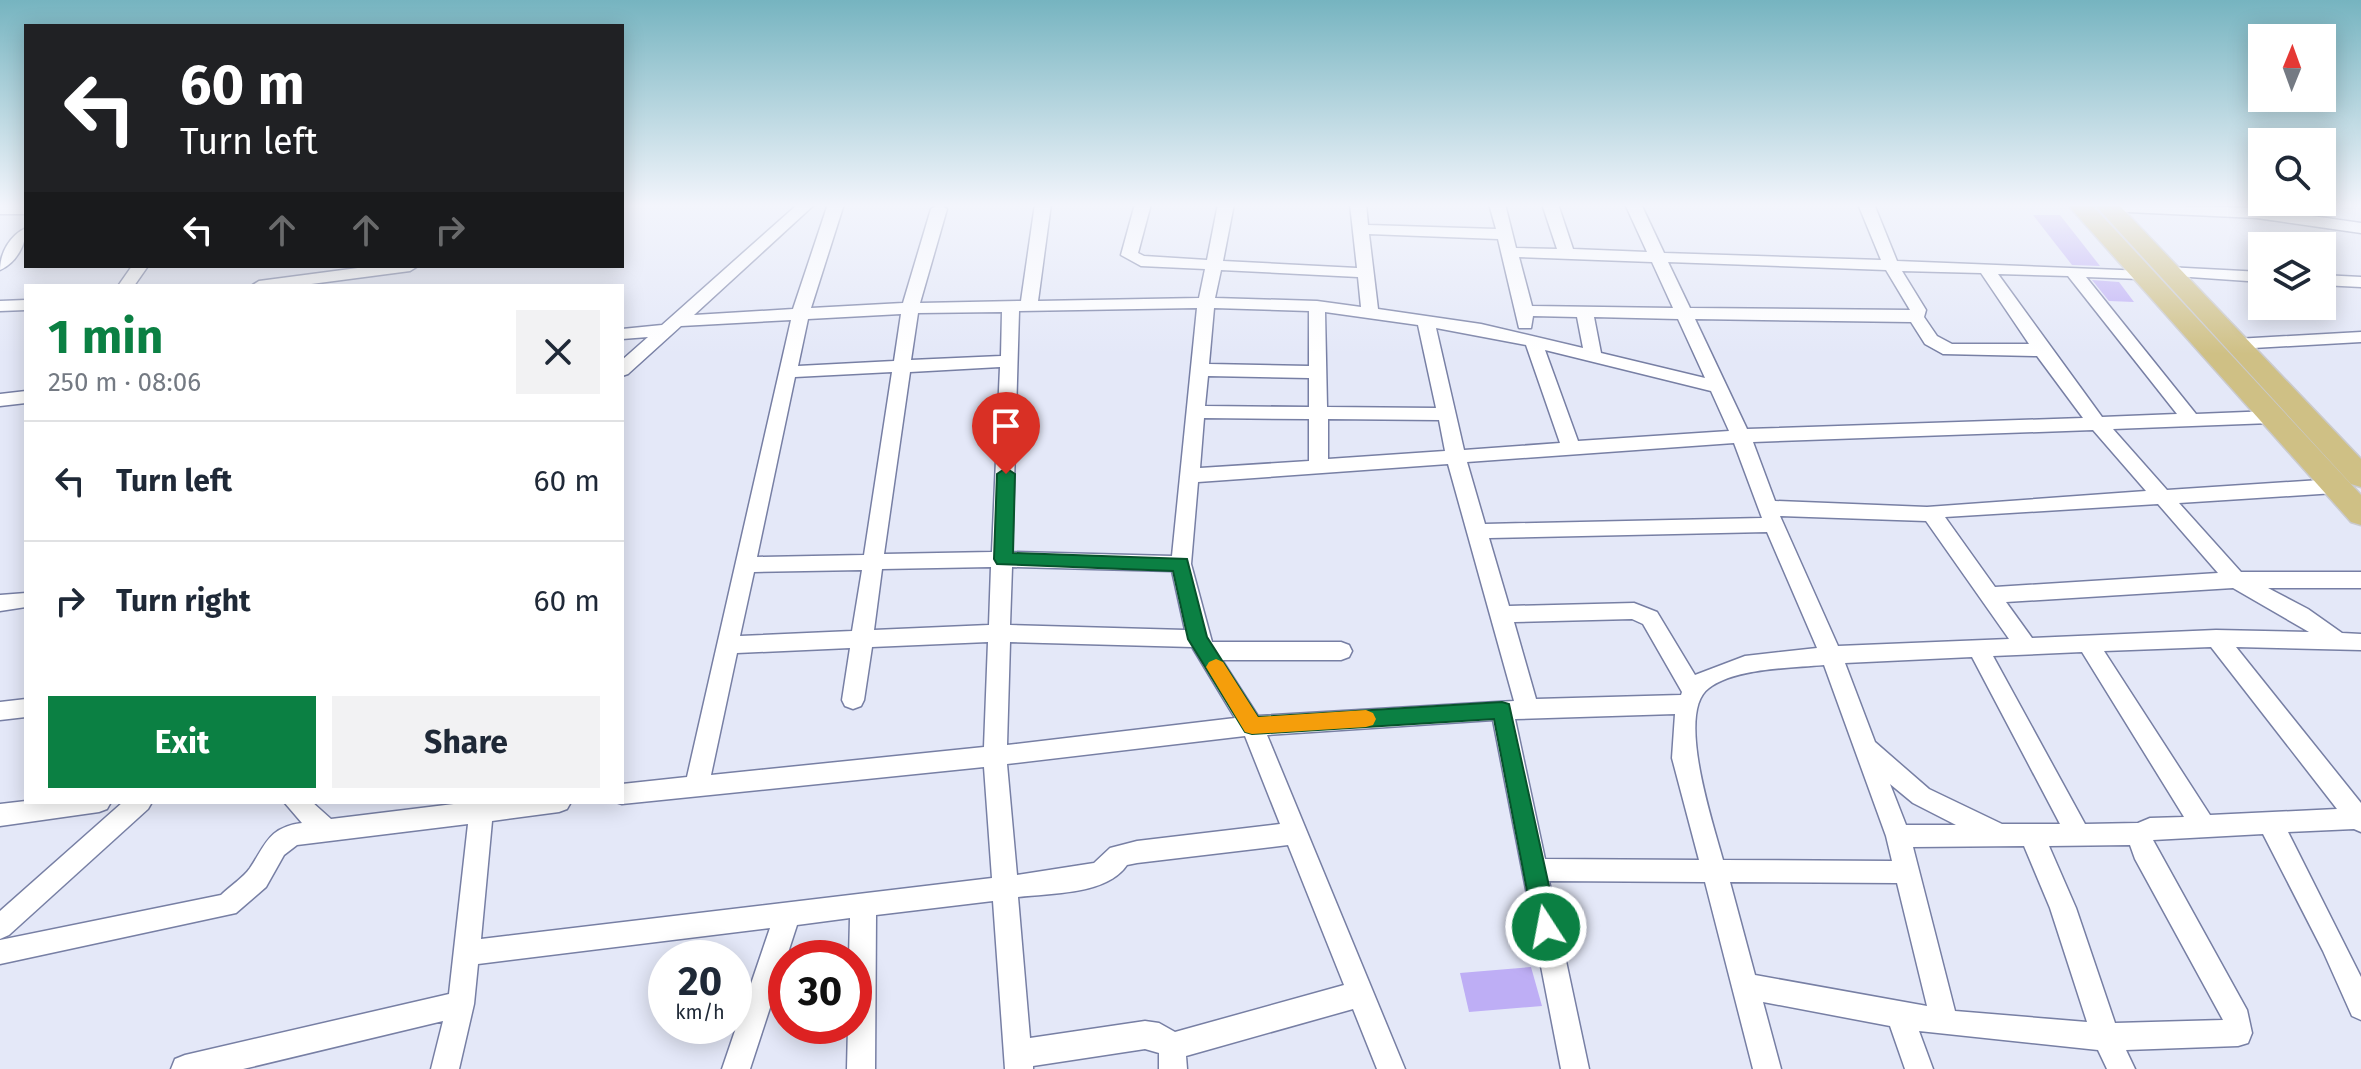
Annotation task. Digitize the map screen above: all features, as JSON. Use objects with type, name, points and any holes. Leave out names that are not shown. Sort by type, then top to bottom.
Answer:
[{"type":"main road","points":[[2122,254],[2361,514]]},
{"type":"main road","points":[[2150,254],[2361,477]]},
{"type":"street","points":[[624,368],[752,254]]},
{"type":"street","points":[[697,784],[787,372],[801,312],[820,254]]},
{"type":"street","points":[[853,700],[910,308],[926,254]]},
{"type":"street","points":[[1032,254],[1009,361],[995,756],[1018,1065],[1145,1035],[1159,1037],[1172,1058],[1360,994]]},
{"type":"street","points":[[1129,254],[1133,258],[1365,273]]},
{"type":"street","points":[[1216,254],[1206,303],[1181,564],[1202,645],[1252,726],[1391,1069]]},
{"type":"street","points":[[1363,254],[1370,313]]},
{"type":"street","points":[[1509,254],[1525,311],[1530,342],[1571,447]]},
{"type":"street","points":[[1564,254],[2140,274]]},
{"type":"street","points":[[1886,254],[1918,310],[1916,317],[1931,340],[1949,350],[2042,350]]},
{"type":"street","points":[[1657,256],[1741,436],[1771,517],[1831,655],[1898,836],[1945,1023]]},
{"type":"street","points":[[291,283],[298,268]]},
{"type":"street","points":[[280,284],[396,268]]},
{"type":"street","points":[[1986,269],[2098,424],[2236,580],[2350,642]]},
{"type":"street","points":[[2073,272],[2191,420]]},
{"type":"street","points":[[2167,272],[2248,276]]},
{"type":"street","points":[[2336,281],[2361,282]]},
{"type":"street","points":[[624,334],[801,312],[1206,303],[1317,306],[1481,329],[1718,387]]},
{"type":"street","points":[[0,306],[24,305]]},
{"type":"street","points":[[1317,306],[1319,467]]},
{"type":"street","points":[[1525,311],[1684,311],[1916,317]]},
{"type":"street","points":[[1584,312],[1593,354]]},
{"type":"street","points":[[1426,322],[1456,457],[1528,709]]},
{"type":"street","points":[[2236,344],[2361,337]]},
{"type":"street","points":[[787,372],[1009,361]]},
{"type":"street","points":[[1199,370],[1318,372]]},
{"type":"street","points":[[0,400],[24,397]]},
{"type":"street","points":[[1195,412],[1447,414]]},
{"type":"street","points":[[1188,476],[1741,436],[2271,417]]},
{"type":"street","points":[[1477,531],[1771,517],[1932,514],[1942,509],[2335,486]]},
{"type":"street","points":[[1932,514],[2025,645]]},
{"type":"street","points":[[745,565],[1003,559],[1181,564]]},
{"type":"street","points":[[1990,595],[2236,580],[2361,580]]},
{"type":"street","points":[[0,603],[23,600]]},
{"type":"street","points":[[1501,614],[1634,611],[1650,618],[1690,698]]},
{"type":"street","points":[[728,645],[999,633],[1341,651]]},
{"type":"street","points":[[1767,1069],[1684,758],[1690,698],[1700,682],[1745,665],[1831,655],[2216,638],[2350,642]]},
{"type":"street","points":[[2216,638],[2360,819]]},
{"type":"street","points":[[2088,644],[2204,827]]},
{"type":"street","points":[[1978,649],[2077,833]]},
{"type":"street","points":[[624,794],[1252,726],[1690,698]]},
{"type":"street","points":[[0,711],[24,708]]},
{"type":"street","points":[[1502,710],[1575,1069]]},
{"type":"street","points":[[1864,746],[1921,796],[1998,834]]},
{"type":"street","points":[[0,815],[84,804]]},
{"type":"street","points":[[0,927],[138,804]]},
{"type":"street","points":[[298,804],[326,830]]},
{"type":"street","points":[[0,952],[227,905],[257,879],[275,847],[292,835],[480,807],[527,804]]},
{"type":"street","points":[[445,1069],[461,1004],[480,807]]},
{"type":"street","points":[[1898,836],[2140,834],[2150,829],[2360,819]]},
{"type":"street","points":[[2270,823],[2333,943],[2361,1007]]},
{"type":"street","points":[[465,953],[1005,888],[1099,874],[1113,865],[1119,856],[1137,852],[1294,833]]},
{"type":"street","points":[[2031,833],[2063,908],[2106,1037],[2121,1069]]},
{"type":"street","points":[[1744,986],[1945,1023],[2106,1037],[2238,1033],[2237,1019],[2144,851],[2140,834]]},
{"type":"street","points":[[1534,870],[1907,872]]},
{"type":"street","points":[[861,1069],[863,905]]},
{"type":"street","points":[[736,1069],[788,914]]},
{"type":"street","points":[[185,1069],[461,1004]]},
{"type":"street","points":[[1899,1015],[1919,1069]]},
{"type":"building","points":[[2063,254],[2090,254],[2100,266],[2072,265]]},
{"type":"building","points":[[2092,280],[2119,282],[2134,302],[2109,301]]},
{"type":"building","points":[[1531,967],[1542,1006],[1469,1012],[1460,973]]},
{"type":"slow traffic","points":[[1216,667],[1252,726],[1366,719]]},
{"type":"route","points":[[1006,474],[1003,559],[1181,564],[1198,639],[1252,726],[1502,710],[1546,927]]}]
